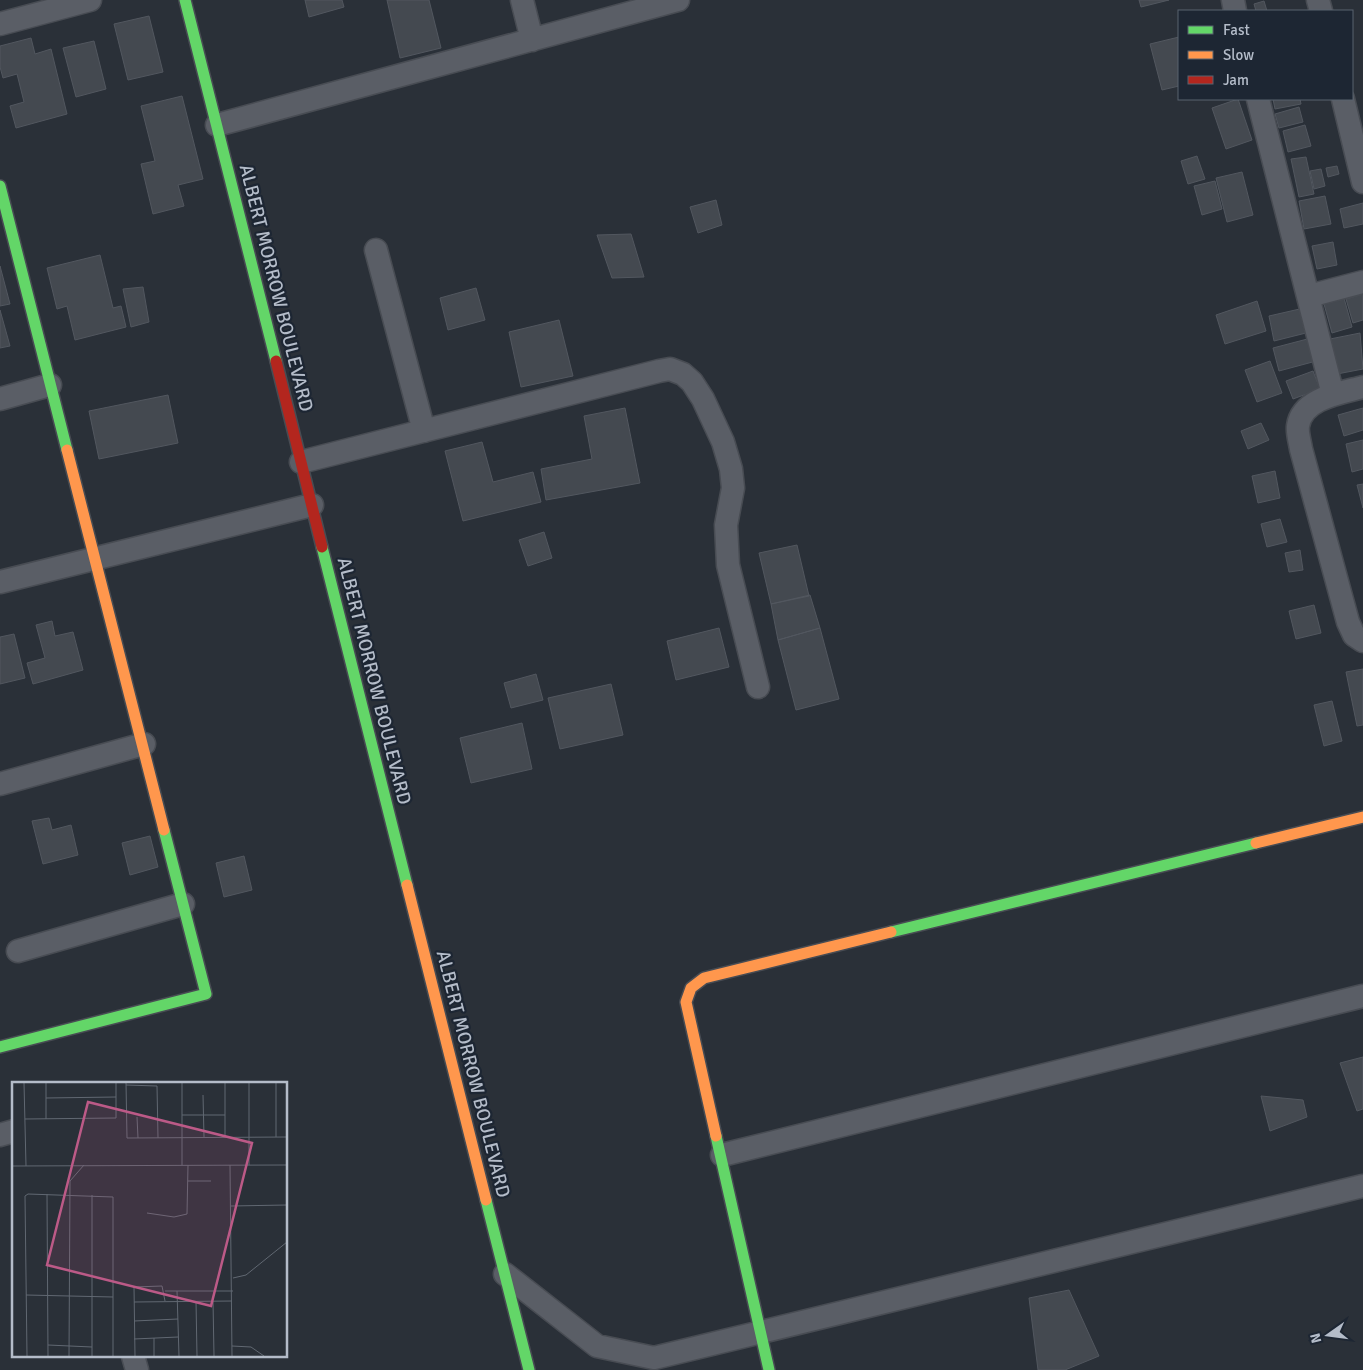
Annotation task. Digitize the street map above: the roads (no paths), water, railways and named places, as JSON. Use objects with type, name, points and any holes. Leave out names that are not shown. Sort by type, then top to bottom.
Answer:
[{"type":"main road","name":"ALBERT MORROW BOULEVARD","points":[[186,0],[529,1370]]},
{"type":"main road","points":[[0,186],[5,222],[50,385],[144,744],[206,994],[0,1047]]},
{"type":"main road","points":[[769,1370],[686,1002],[687,993],[692,985],[704,978],[1363,817]]},
{"type":"street","points":[[0,24],[90,0]]},
{"type":"street","points":[[522,0],[532,40]]},
{"type":"street","points":[[217,125],[678,0]]},
{"type":"street","points":[[1258,100],[1333,395]]},
{"type":"street","points":[[1344,100],[1356,125],[1363,182]]},
{"type":"street","points":[[376,250],[424,431]]},
{"type":"street","points":[[1309,296],[1363,282]]},
{"type":"street","points":[[301,462],[659,371],[670,369],[683,374],[703,399],[723,442],[731,469],[733,488],[726,525],[728,565],[758,687]]},
{"type":"street","points":[[0,399],[50,385]]},
{"type":"street","points":[[1363,387],[1333,395],[1310,406],[1301,414],[1298,427],[1301,450],[1348,622],[1354,635],[1363,641]]},
{"type":"street","points":[[0,582],[312,505]]},
{"type":"street","points":[[0,784],[144,744]]},
{"type":"street","points":[[18,951],[183,904]]},
{"type":"street","points":[[722,1155],[1363,996]]},
{"type":"street","points":[[505,1274],[597,1346],[654,1358],[1363,1186]]}]
